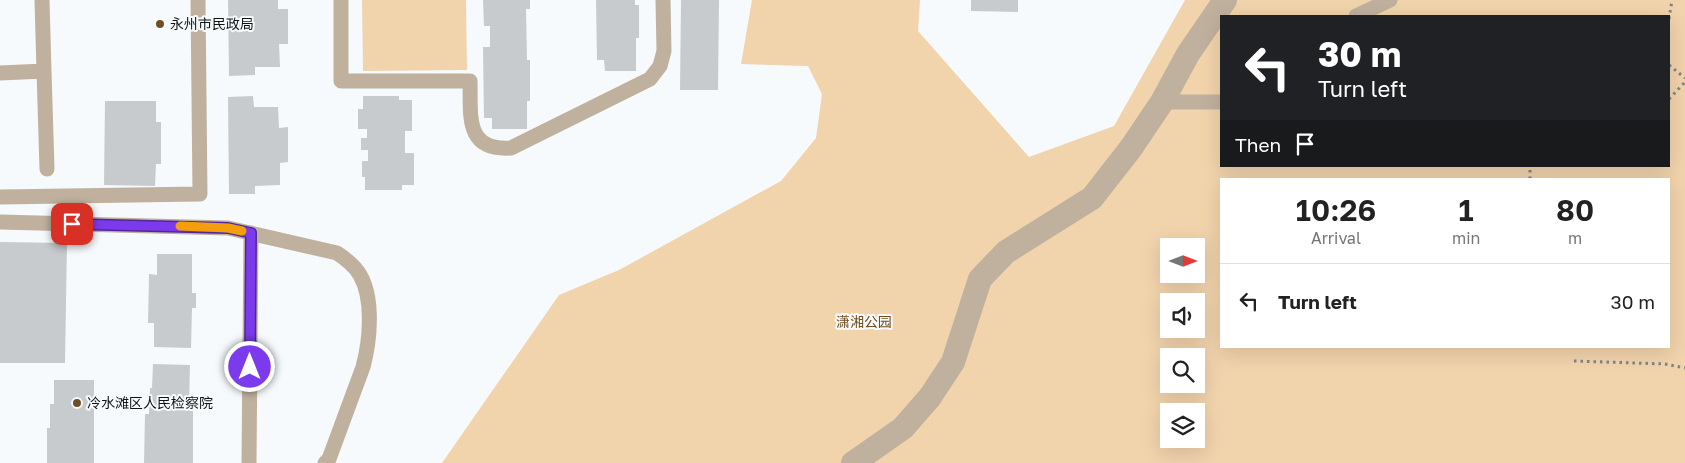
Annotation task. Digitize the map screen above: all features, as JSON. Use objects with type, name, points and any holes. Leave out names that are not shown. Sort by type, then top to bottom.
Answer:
[{"type":"street","points":[[853,463],[903,428],[930,397],[953,362],[980,279],[1006,252],[1092,198],[1162,102],[1188,54],[1225,0]]},
{"type":"lane","points":[[42,0],[47,169]]},
{"type":"lane","points":[[0,197],[200,194],[198,0]]},
{"type":"lane","points":[[341,0],[341,81],[470,81],[471,122],[476,135],[485,145],[497,149],[511,148],[650,79],[660,66],[664,51],[663,0]]},
{"type":"lane","points":[[1358,15],[1390,0]]},
{"type":"lane","points":[[0,73],[44,71]]},
{"type":"lane","points":[[1162,102],[1220,102]]},
{"type":"lane","points":[[0,222],[228,228],[338,253],[359,274],[365,286],[368,302],[367,352],[329,459],[324,463]]},
{"type":"lane","points":[[250,463],[251,233]]},
{"type":"path","points":[[1670,15],[1672,0]]},
{"type":"path","points":[[1670,66],[1685,80],[1670,98]]},
{"type":"path","points":[[1574,361],[1665,364],[1685,368]]},
{"type":"green space","points":[[362,0],[466,0],[467,70],[363,71]]},
{"type":"green space","name":"潇湘公园","points":[[752,0],[920,0],[918,31],[1029,157],[1114,126],[1185,0],[1685,0],[1685,463],[442,463],[559,295],[619,270],[781,181],[816,138],[822,94],[808,66],[741,64]]},
{"type":"building","points":[[228,0],[278,0],[278,9],[288,9],[288,44],[279,44],[280,67],[255,67],[255,75],[229,76]]},
{"type":"building","points":[[483,0],[530,0],[530,9],[526,9],[527,60],[530,60],[530,101],[527,101],[527,129],[492,129],[492,118],[484,118],[483,47],[490,47],[490,26],[484,26]]},
{"type":"building","points":[[596,0],[635,0],[635,5],[639,5],[636,71],[605,71],[604,60],[597,60]]},
{"type":"building","points":[[681,0],[719,0],[718,90],[680,90]]},
{"type":"building","points":[[971,0],[1018,0],[1018,12],[971,11]]},
{"type":"building","points":[[253,96],[254,107],[278,107],[279,128],[288,127],[288,162],[280,163],[280,185],[255,186],[255,194],[229,194],[228,97]]},
{"type":"building","points":[[363,96],[399,96],[399,100],[412,100],[412,131],[405,131],[405,153],[414,153],[414,185],[402,185],[402,190],[365,190],[365,177],[362,177],[362,161],[368,161],[368,150],[361,150],[361,138],[367,138],[367,129],[358,129],[358,109],[363,109]]},
{"type":"building","points":[[105,101],[156,101],[156,122],[161,122],[161,164],[156,164],[155,186],[104,185]]},
{"type":"building","points":[[0,242],[67,243],[65,363],[0,363]]},
{"type":"building","points":[[157,254],[192,254],[192,293],[196,293],[196,308],[192,308],[191,348],[154,347],[154,323],[148,323],[149,274],[157,275]]},
{"type":"building","points":[[153,364],[190,365],[189,403],[193,403],[193,463],[144,463],[145,414],[149,414]]},
{"type":"building","points":[[54,380],[94,380],[94,463],[47,463],[47,428],[50,428],[50,404],[54,404]]},
{"type":"slow traffic","points":[[180,226],[228,228],[242,231]]},
{"type":"place","name":"永州市民政局","points":[[160,24]]},
{"type":"place","name":"冷水滩区人民检察院","points":[[77,403]]},
{"type":"route","points":[[72,224],[228,228],[251,233],[250,367]]}]
